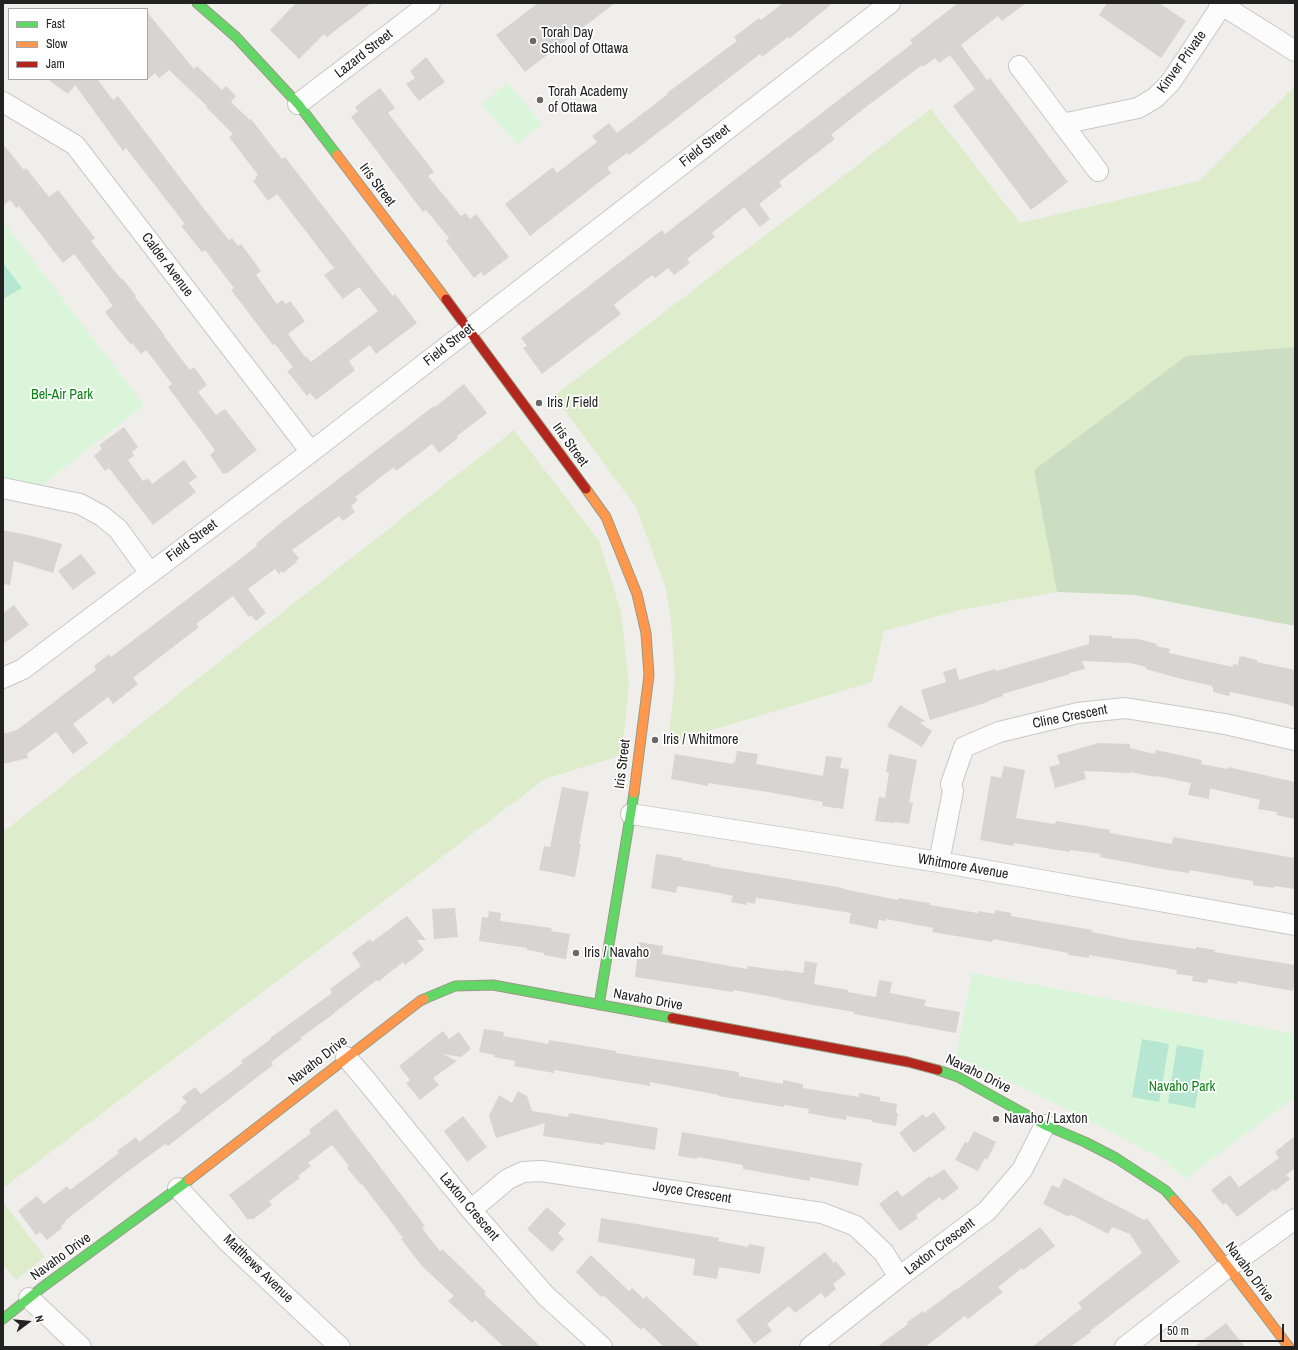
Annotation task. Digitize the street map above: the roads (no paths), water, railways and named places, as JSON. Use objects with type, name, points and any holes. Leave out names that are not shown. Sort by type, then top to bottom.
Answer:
[{"type":"street","name":"Iris Street","points":[[197,3],[236,37],[298,104],[469,329],[606,517],[637,594],[647,643],[649,675],[631,814],[599,1005]]},
{"type":"street","name":"Lazard Street","points":[[298,104],[430,3]]},
{"type":"street","name":"Field Street","points":[[3,678],[23,669],[311,452],[890,3]]},
{"type":"street","points":[[1221,4],[1295,51]]},
{"type":"street","name":"Kinver Private","points":[[1062,124],[1138,108],[1155,98],[1170,83],[1221,4]]},
{"type":"street","points":[[1019,66],[1098,171]]},
{"type":"street","name":"Calder Avenue","points":[[3,102],[76,145],[311,452]]},
{"type":"street","points":[[3,488],[80,504],[102,516],[118,529],[150,573]]},
{"type":"street","name":"Cline Crescent","points":[[939,862],[953,791],[951,784],[964,747],[999,732],[1078,713],[1125,708],[1225,724],[1295,740]]},
{"type":"street","name":"Whitmore Avenue","points":[[631,814],[939,862],[1295,925]]},
{"type":"street","name":"Navaho Drive","points":[[3,1319],[29,1298],[178,1188],[420,1000],[455,986],[493,986],[908,1062],[940,1070],[958,1077],[1045,1125],[1085,1142],[1116,1158],[1165,1190],[1197,1226],[1289,1347]]},
{"type":"street","name":"Laxton Crescent","points":[[346,1057],[471,1210],[545,1295],[602,1347]]},
{"type":"street","name":"Laxton Crescent","points":[[810,1347],[899,1277],[987,1211],[1022,1170],[1045,1125]]},
{"type":"street","name":"Joyce Crescent","points":[[471,1210],[508,1179],[523,1172],[541,1171],[822,1213],[856,1226],[884,1253],[899,1277]]},
{"type":"street","name":"Matthews Avenue","points":[[178,1188],[227,1241],[340,1347]]},
{"type":"street","points":[[1125,1347],[1228,1267],[1295,1219]]},
{"type":"street","points":[[29,1298],[81,1347]]},
{"type":"place","name":"Torah Day School of Ottawa","points":[[533,41]]},
{"type":"place","name":"Torah Academy of Ottawa","points":[[540,100]]},
{"type":"place","name":"Iris / Field","points":[[539,403]]},
{"type":"place","name":"Iris / Whitmore","points":[[655,740]]},
{"type":"place","name":"Iris / Navaho","points":[[576,953]]},
{"type":"place","name":"Navaho / Laxton","points":[[996,1119]]},
{"type":"park label","name":"Bel-Air Park","points":[[62,395]]},
{"type":"park label","name":"Navaho Park","points":[[1182,1087]]}]
